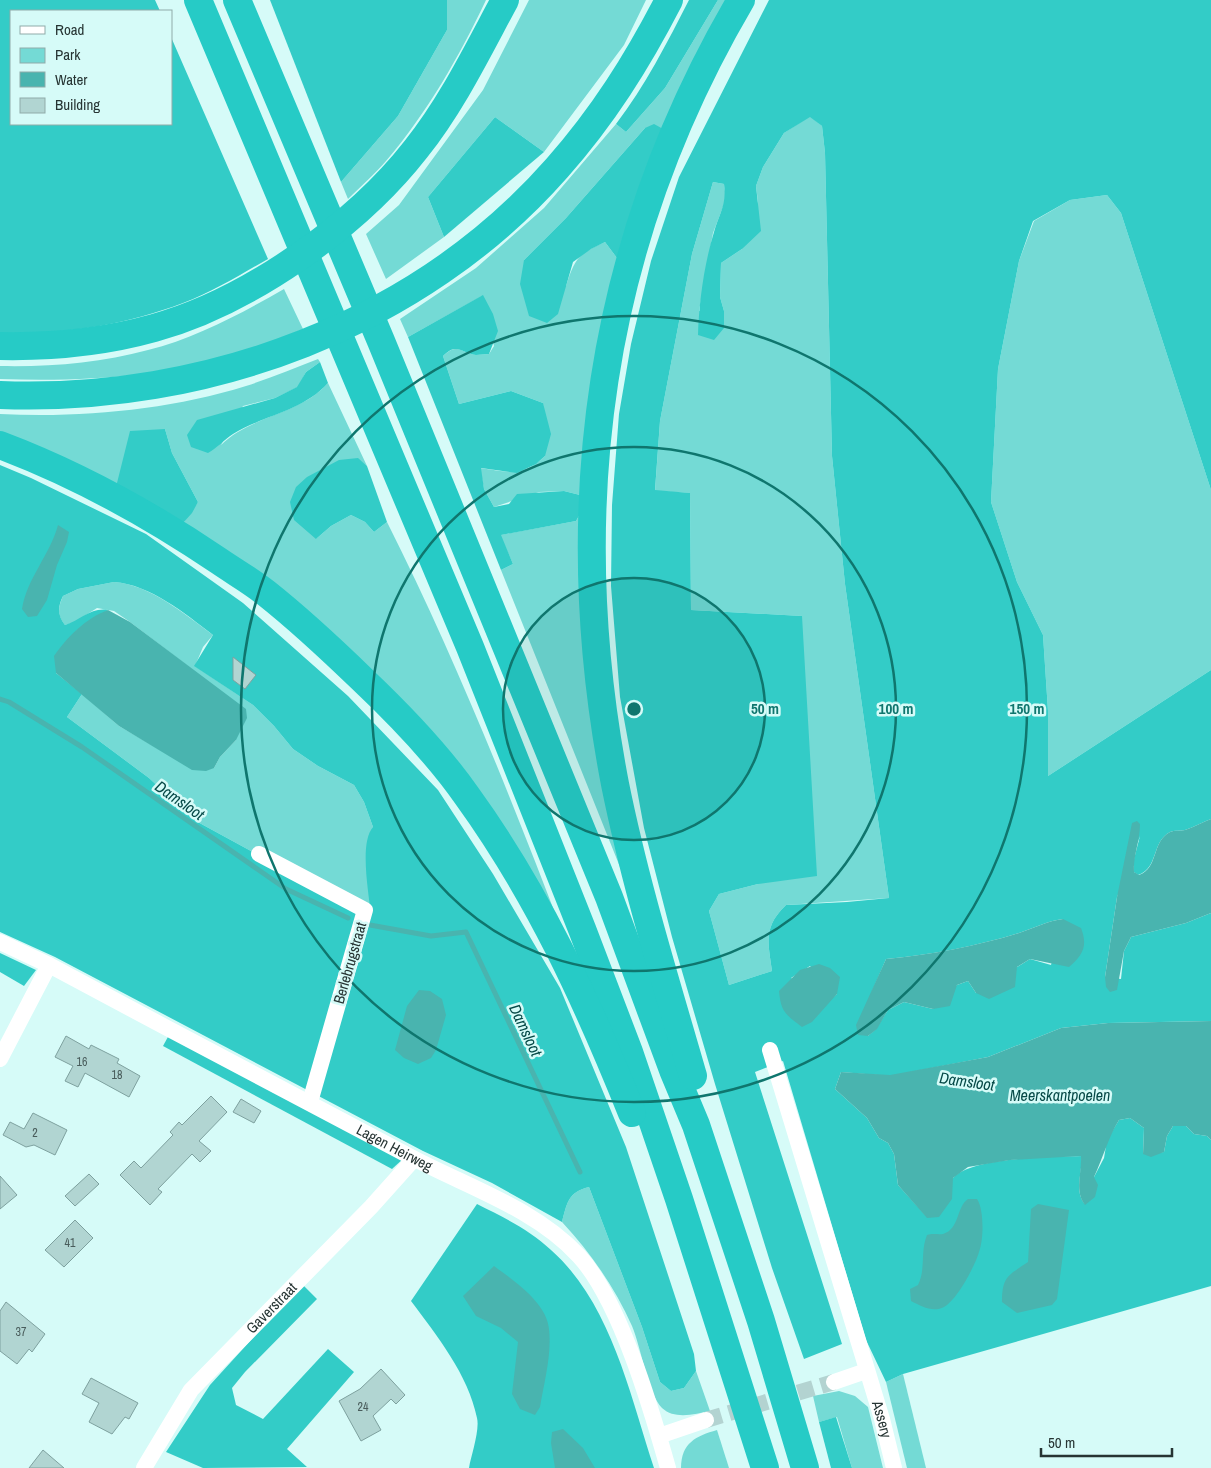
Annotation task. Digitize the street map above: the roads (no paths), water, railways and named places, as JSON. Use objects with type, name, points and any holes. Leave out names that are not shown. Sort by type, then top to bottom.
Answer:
[{"type":"highway","points":[[198,0],[470,647],[582,928],[629,1052],[689,1228],[765,1468]]},
{"type":"highway","points":[[236,0],[381,341],[609,897],[672,1070],[696,1125],[760,1321],[805,1468]]},
{"type":"highway","points":[[0,346],[87,342],[155,328],[208,307],[260,281],[320,243],[361,209],[394,176],[417,148],[448,102],[505,0]]},
{"type":"highway","points":[[0,395],[96,394],[168,384],[228,370],[288,351],[405,294],[461,256],[511,214],[556,170],[595,122],[638,60],[668,0]]},
{"type":"highway","points":[[696,1125],[693,1077],[643,904],[615,782],[597,654],[591,536],[599,406],[622,291],[639,230],[665,157],[696,84],[741,0]]},
{"type":"highway","points":[[0,445],[61,472],[167,526],[265,592],[338,656],[406,720],[467,796],[525,885],[560,947],[593,1017],[644,1142],[689,1228]]},
{"type":"street","name":"Berlebrugstraat","points":[[259,854],[365,910],[310,1102]]},
{"type":"street","name":"Lagen Heirweg","points":[[0,942],[49,965],[310,1102],[414,1159],[523,1213],[554,1234],[580,1258],[604,1295],[628,1346],[668,1468]]},
{"type":"street","points":[[0,1059],[49,965]]},
{"type":"street","name":"Assery","points":[[770,1050],[894,1468]]},
{"type":"street","name":"Gaverstraat","points":[[144,1468],[191,1390],[370,1207],[414,1159]]},
{"type":"street","points":[[834,1382],[866,1372]]},
{"type":"street","points":[[659,1436],[706,1420]]},
{"type":"water","points":[[58,525],[69,532],[67,542],[57,565],[47,600],[37,616],[28,617],[22,609],[25,598]]},
{"type":"water","points":[[108,610],[130,622],[246,709],[247,718],[236,740],[220,757],[214,768],[206,771],[192,770],[119,726],[56,673],[54,656],[65,642],[85,623]]},
{"type":"water","points":[[1211,819],[1211,913],[1186,923],[1131,937],[1124,951],[1117,990],[1110,992],[1106,987],[1105,977],[1117,897],[1132,823],[1137,821],[1140,824],[1134,866],[1134,872],[1139,875],[1150,867],[1164,836],[1172,831],[1185,830]]},
{"type":"water","points":[[1063,919],[1081,928],[1084,940],[1081,954],[1069,967],[1030,959],[1017,967],[1015,987],[989,999],[976,993],[968,981],[957,985],[950,1006],[933,1009],[904,1002],[888,1010],[877,1029],[868,1036],[858,1035],[856,1025],[886,959],[970,946],[1003,938]]},
{"type":"water","points":[[819,964],[830,968],[840,977],[837,994],[812,1022],[802,1027],[785,1012],[781,1004],[779,991],[800,970]]},
{"type":"water","points":[[419,990],[430,991],[442,999],[446,1015],[436,1050],[431,1058],[418,1064],[404,1058],[395,1050],[407,1006]]},
{"type":"water","name":"Meerskantpoelen","points":[[1211,1021],[1211,1140],[1207,1136],[1194,1134],[1186,1126],[1173,1126],[1167,1136],[1164,1152],[1151,1157],[1143,1154],[1144,1128],[1130,1118],[1119,1120],[1094,1177],[1098,1185],[1095,1197],[1085,1205],[1079,1188],[1081,1156],[1010,1160],[968,1167],[953,1178],[952,1199],[939,1217],[927,1218],[898,1185],[894,1154],[888,1143],[879,1138],[867,1118],[835,1089],[841,1072],[890,1075],[988,1057],[1061,1028],[1108,1023]]},
{"type":"water","points":[[968,1199],[977,1199],[981,1210],[983,1224],[982,1240],[977,1258],[970,1274],[949,1303],[940,1309],[923,1307],[911,1301],[910,1289],[918,1285],[920,1279],[927,1235],[943,1234],[952,1228],[961,1207]]},
{"type":"water","points":[[1038,1204],[1069,1210],[1057,1299],[1052,1305],[1017,1313],[1002,1302],[1003,1287],[1011,1274],[1028,1262],[1031,1209]]},
{"type":"water","points":[[494,1266],[536,1301],[547,1319],[550,1339],[549,1358],[540,1407],[535,1415],[520,1409],[512,1394],[518,1342],[501,1328],[476,1316],[463,1296]]},
{"type":"water","points":[[563,1429],[583,1448],[595,1468],[555,1468],[551,1443],[552,1432]]},
{"type":"waterway","name":"Damsloot","points":[[0,699],[9,702],[82,747],[286,889],[348,918]]},
{"type":"waterway","name":"Damsloot","points":[[370,925],[431,936],[466,932],[580,1172]]},
{"type":"tunnel","points":[[706,1420],[834,1382]]}]
